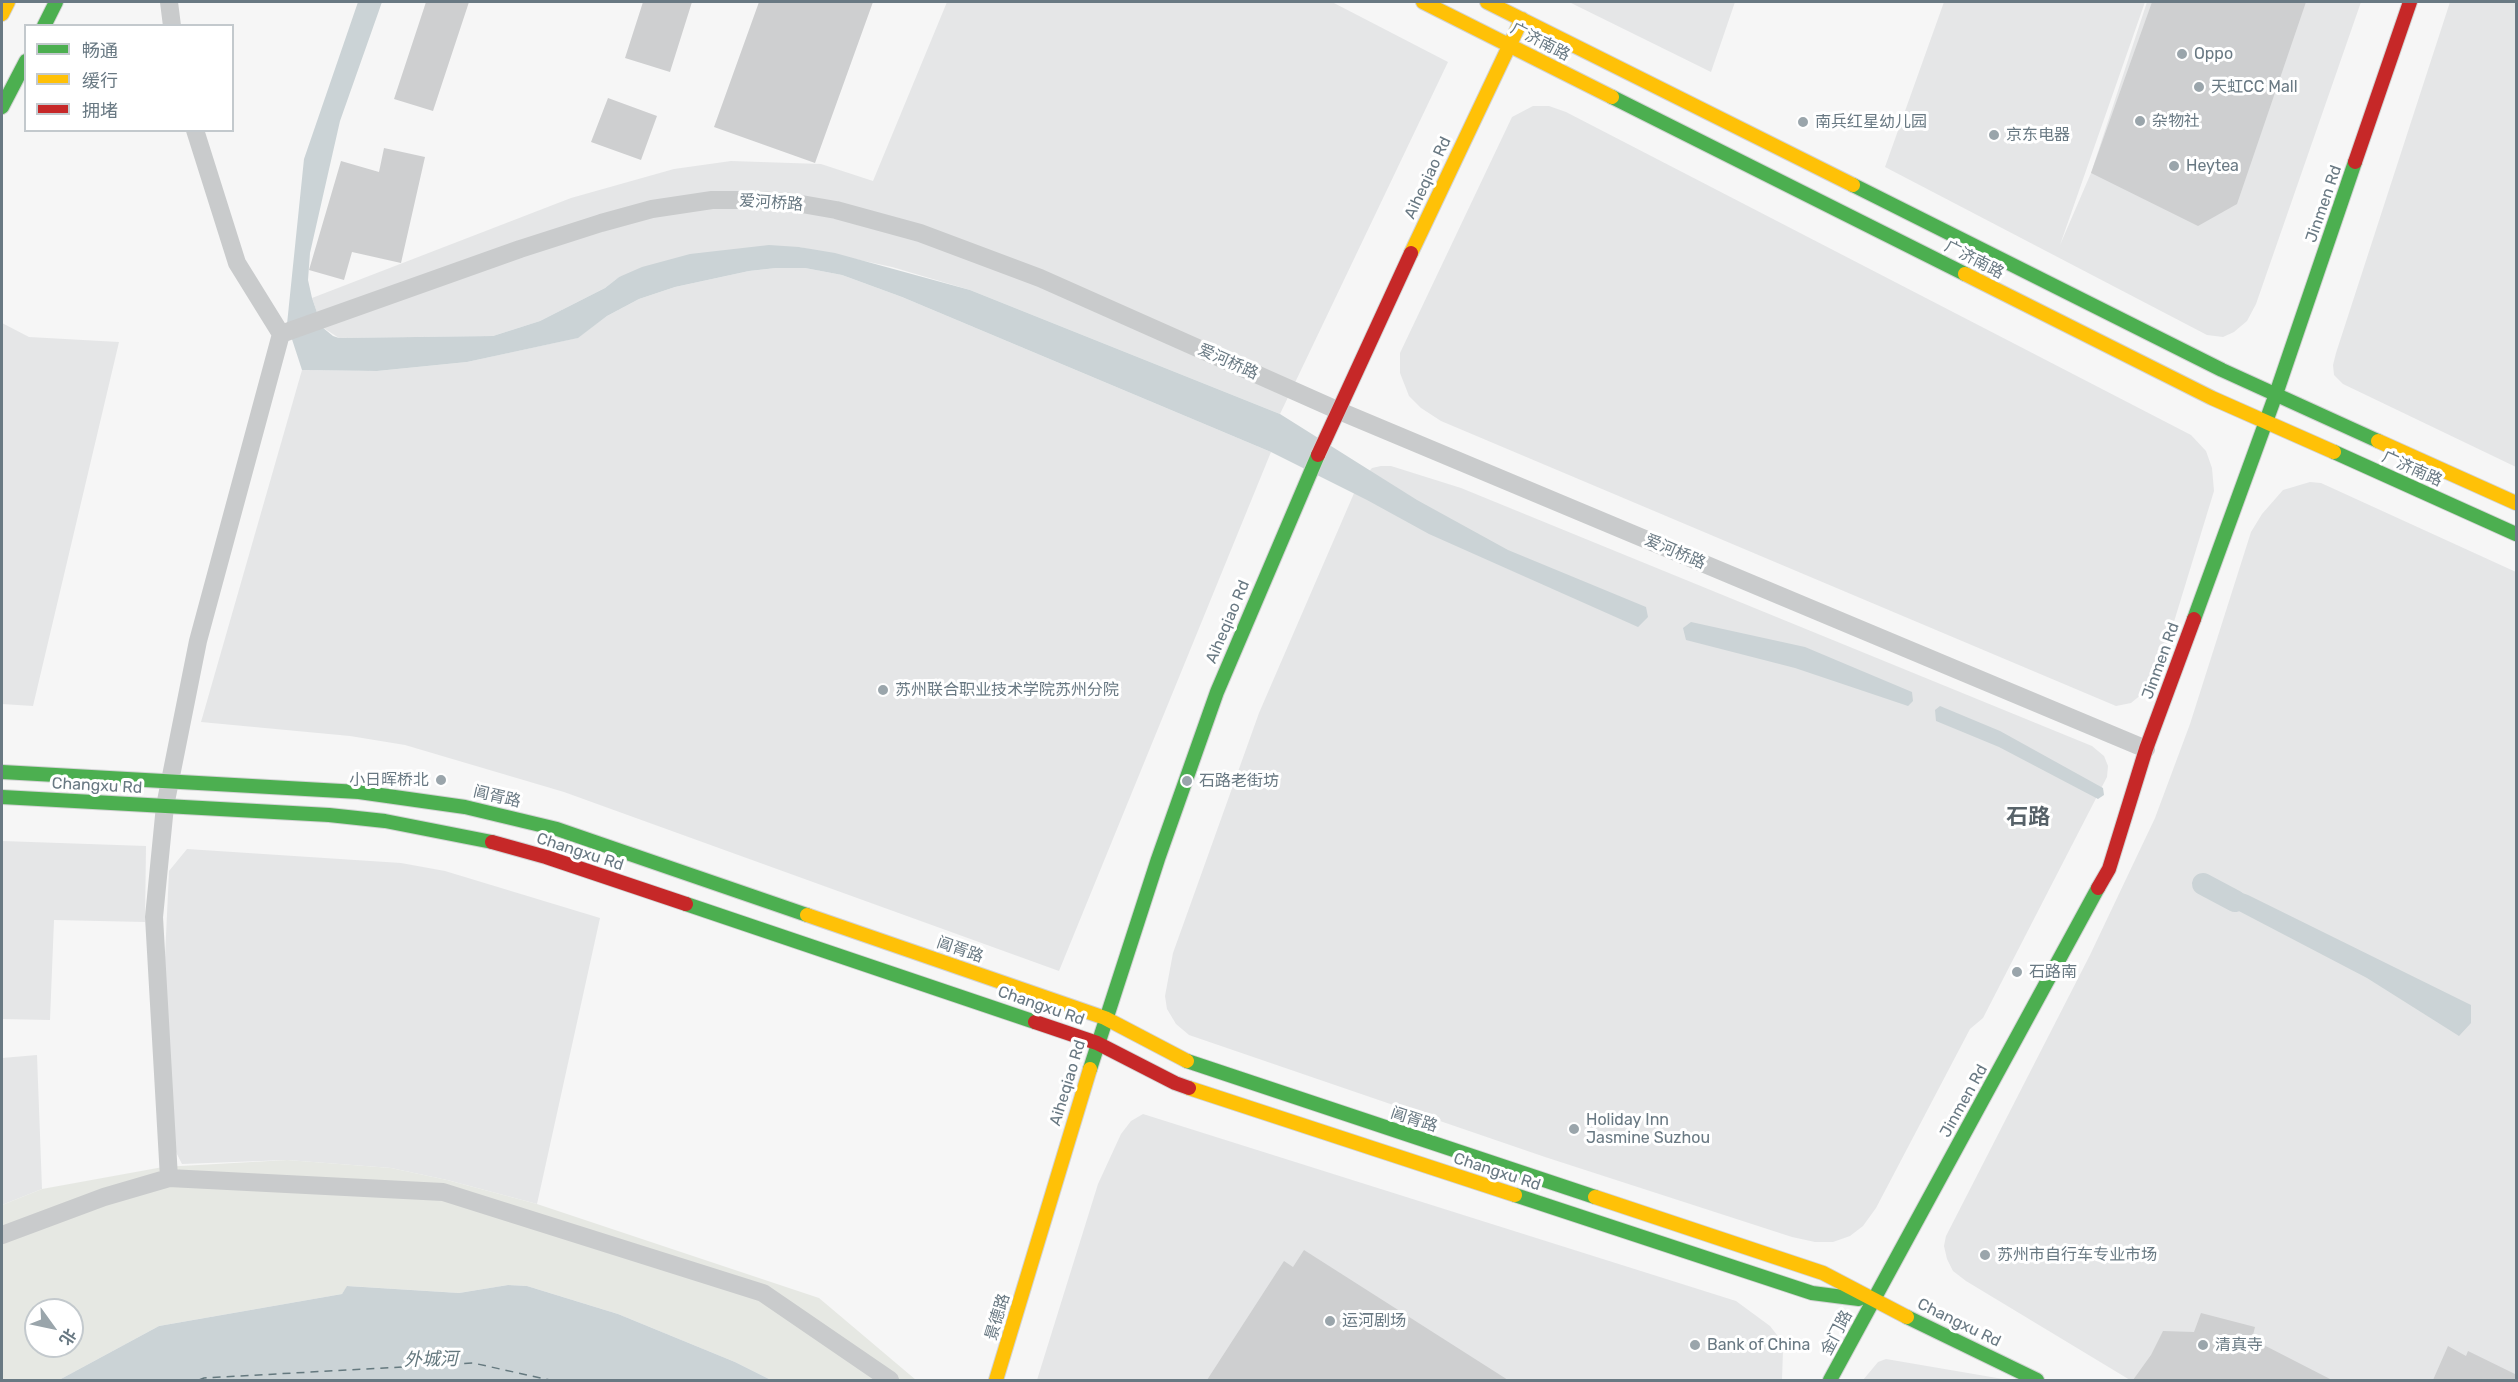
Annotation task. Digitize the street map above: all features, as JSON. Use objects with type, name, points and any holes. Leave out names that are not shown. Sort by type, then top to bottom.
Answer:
[{"type":"main road","points":[[2,14],[8,2]]},
{"type":"main road","points":[[45,24],[53,2]]},
{"type":"main road","name":"广济南路","points":[[1423,2],[2212,398],[2517,534]]},
{"type":"main road","name":"广济南路","points":[[1486,2],[2201,360],[2517,503]]},
{"type":"main road","name":"Jinmen Rd","points":[[1873,1301],[2100,886],[2113,856],[2146,750],[2266,423],[2410,2]]},
{"type":"main road","name":"Aiheqiao Rd","points":[[1032,1264],[1105,1018],[1213,703],[1334,417],[1522,19]]},
{"type":"main road","points":[[2,107],[24,65]]},
{"type":"main road","name":"阊胥路","points":[[2,772],[359,792],[465,807],[508,816],[568,833],[1105,1018],[1180,1059],[1823,1273],[1873,1301]]},
{"type":"main road","name":"Changxu Rd","points":[[2,797],[356,817],[460,834],[546,857],[1097,1043],[1175,1083],[1812,1293],[1873,1301],[2037,1380]]},
{"type":"main road","name":"景德路","points":[[996,1380],[1032,1264]]},
{"type":"main road","name":"金门路","points":[[1830,1380],[1873,1301]]},
{"type":"street","points":[[169,2],[172,24]]},
{"type":"street","points":[[169,1178],[154,917],[165,806],[198,641],[284,333],[237,263],[196,132]]},
{"type":"street","name":"爱河桥路","points":[[284,333],[520,249],[652,209],[712,200],[790,202],[871,219],[976,253],[1050,283],[1334,417],[2146,750]]},
{"type":"street","points":[[2,1235],[104,1197],[169,1178],[443,1192],[763,1293],[890,1380]]},
{"type":"shaded area","points":[[947,2],[1332,2],[1448,62],[1280,414],[970,290],[892,267],[799,247],[619,277],[605,288],[540,321],[493,336],[339,338],[322,327],[312,298],[571,198],[674,169],[731,161],[821,164],[873,181]]},
{"type":"shaded area","points":[[1569,2],[1735,2],[1711,72]]},
{"type":"shaded area","name":"天虹CC Mall","points":[[1944,2],[2145,2],[2060,245],[2091,173],[2147,2],[2361,2],[2256,304],[2247,321],[2234,332],[2223,337],[2207,335],[1885,167]]},
{"type":"shaded area","points":[[2450,2],[2516,2],[2516,467],[2343,384],[2334,375],[2333,365],[2336,353]]},
{"type":"shaded area","points":[[1533,106],[1549,106],[1566,112],[2191,435],[2206,451],[2212,468],[2214,491],[2158,674],[2148,689],[2131,703],[2116,706],[1441,421],[1421,408],[1409,396],[1400,373],[1400,353],[1512,117]]},
{"type":"shaded area","name":"苏州联合职业技术学院苏州分院","points":[[805,268],[842,275],[902,297],[1271,452],[1059,971],[564,792],[405,745],[350,736],[201,722],[302,370],[377,371],[467,362],[577,338],[607,316],[639,299],[675,287],[749,271]]},
{"type":"shaded area","points":[[2,323],[29,337],[119,342],[33,706],[2,704]]},
{"type":"shaded area","points":[[1391,466],[1461,488],[2092,746],[2104,756],[2108,766],[2107,777],[1983,1018],[1970,1029],[1876,1208],[1863,1226],[1850,1236],[1833,1242],[1815,1242],[1792,1237],[1545,1157],[1189,1035],[1176,1024],[1167,1009],[1165,996],[1173,953],[1259,713],[1358,484],[1372,468]]},
{"type":"shaded area","points":[[2310,482],[2321,483],[2516,572],[2516,1380],[2130,1380],[1966,1281],[1953,1271],[1944,1246],[1946,1236],[2090,955],[2155,818],[2190,724],[2251,532],[2262,514],[2283,490]]},
{"type":"shaded area","points":[[2,841],[146,846],[145,922],[54,920],[50,1020],[2,1019]]},
{"type":"shaded area","points":[[187,849],[401,863],[445,871],[600,918],[537,1204],[391,1168],[287,1160],[182,1164],[176,1152],[162,1022],[169,871]]},
{"type":"shaded area","points":[[37,1055],[42,1189],[2,1205],[2,1058]]},
{"type":"shaded area","points":[[1143,1114],[1736,1301],[1770,1326],[1777,1335],[1783,1350],[1782,1380],[1037,1380],[1098,1184],[1121,1134],[1131,1121]]},
{"type":"shaded area","points":[[287,1160],[391,1168],[447,1180],[537,1204],[819,1298],[916,1380],[771,1380],[735,1362],[618,1314],[527,1286],[508,1285],[459,1293],[348,1286],[342,1294],[159,1326],[59,1380],[2,1380],[2,1205],[42,1189],[163,1167]]},
{"type":"shaded area","points":[[1886,1359],[2005,1380],[1863,1380],[1878,1362]]},
{"type":"water","points":[[358,2],[382,2],[340,121],[310,253],[308,280],[312,298],[322,327],[333,336],[339,338],[493,336],[540,321],[605,288],[619,277],[642,267],[690,254],[769,245],[835,253],[970,290],[1280,414],[1417,500],[1508,550],[1646,607],[1648,617],[1638,627],[1429,534],[1271,452],[902,297],[842,275],[805,268],[749,271],[675,287],[639,299],[607,316],[578,338],[467,362],[377,371],[302,370],[287,324],[304,159]]},
{"type":"water","points":[[1691,622],[1805,647],[1912,692],[1913,701],[1908,706],[1795,668],[1686,640],[1683,628]]},
{"type":"water","points":[[1940,706],[2000,731],[2103,788],[2104,795],[2098,799],[1999,747],[1936,721],[1935,710]]},
{"type":"water","points":[[2217,884],[2248,895],[2471,1005],[2471,1023],[2459,1036],[2367,978],[2212,897],[2208,888]]},
{"type":"water","name":"外城河","points":[[508,1285],[527,1286],[618,1314],[735,1362],[771,1380],[59,1380],[159,1326],[342,1294],[347,1286],[459,1293]]},
{"type":"building","points":[[426,2],[469,2],[433,111],[394,99]]},
{"type":"building","points":[[643,2],[692,2],[670,72],[625,58]]},
{"type":"building","points":[[759,2],[873,2],[815,163],[714,127]]},
{"type":"building","name":"天虹CC Mall","points":[[2152,2],[2306,2],[2237,204],[2198,226],[2091,173]]},
{"type":"building","points":[[608,98],[657,116],[641,160],[591,142]]},
{"type":"building","points":[[384,148],[425,157],[401,263],[352,252],[344,280],[309,270],[341,161],[379,172]]},
{"type":"building","name":"运河剧场","points":[[1304,1250],[1508,1380],[1207,1380],[1284,1261],[1293,1267]]},
{"type":"building","points":[[2201,1313],[2255,1327],[2252,1339],[2332,1380],[2133,1380],[2151,1355],[2163,1331],[2194,1332]]},
{"type":"building","points":[[2448,1346],[2466,1356],[2468,1351],[2517,1375],[2517,1380],[2433,1380]]},
{"type":"waterway","points":[[2203,884],[2235,901]]},
{"type":"ferry route","points":[[199,1380],[473,1363],[550,1380]]},
{"type":"traffic: fast","points":[[45,24],[56,2]]},
{"type":"traffic: fast","points":[[2,107],[24,65]]},
{"type":"traffic: fast","points":[[1612,97],[1965,274]]},
{"type":"traffic: fast","points":[[2194,619],[2276,394],[2355,162]]},
{"type":"traffic: fast","points":[[1853,185],[2222,370],[2378,441]]},
{"type":"traffic: fast","points":[[2334,452],[2516,534]]},
{"type":"traffic: fast","points":[[1090,1069],[1158,859],[1217,692],[1318,455]]},
{"type":"traffic: fast","points":[[2,772],[359,792],[465,807],[557,829],[807,915]]},
{"type":"traffic: fast","points":[[2,797],[329,815],[385,821],[492,842]]},
{"type":"traffic: fast","points":[[1830,1380],[2098,888]]},
{"type":"traffic: fast","points":[[686,904],[1035,1022]]},
{"type":"traffic: fast","points":[[1187,1061],[1595,1197]]},
{"type":"traffic: fast","points":[[1515,1195],[1812,1293],[1859,1299]]},
{"type":"traffic: fast","points":[[1907,1317],[2037,1380]]},
{"type":"traffic: slow","points":[[2,14],[8,2]]},
{"type":"traffic: slow","points":[[1423,2],[1612,97]]},
{"type":"traffic: slow","points":[[1487,2],[1853,185]]},
{"type":"traffic: slow","points":[[1411,253],[1522,19]]},
{"type":"traffic: slow","points":[[1965,274],[2212,398],[2334,452]]},
{"type":"traffic: slow","points":[[2378,441],[2516,503]]},
{"type":"traffic: slow","points":[[807,915],[1105,1018],[1187,1061]]},
{"type":"traffic: slow","points":[[996,1380],[1090,1069]]},
{"type":"traffic: slow","points":[[1189,1088],[1515,1195]]},
{"type":"traffic: slow","points":[[1595,1197],[1823,1273],[1907,1317]]},
{"type":"traffic: jam","points":[[2355,162],[2410,2]]},
{"type":"traffic: jam","points":[[1318,455],[1411,253]]},
{"type":"traffic: jam","points":[[2098,888],[2109,869],[2146,749],[2194,619]]},
{"type":"traffic: jam","points":[[492,842],[546,857],[686,904]]},
{"type":"traffic: jam","points":[[1035,1022],[1097,1043],[1189,1088]]},
{"type":"place","name":"Oppo","points":[[2182,54]]},
{"type":"place","name":"天虹CC Mall","points":[[2199,87]]},
{"type":"place","name":"杂物社","points":[[2140,121]]},
{"type":"place","name":"南兵红星幼儿园","points":[[1803,122]]},
{"type":"place","name":"京东电器","points":[[1994,135]]},
{"type":"place","name":"Heytea","points":[[2174,166]]},
{"type":"place","name":"苏州联合职业技术学院苏州分院","points":[[883,690]]},
{"type":"place","name":"小日晖桥北","points":[[441,780]]},
{"type":"place","name":"石路老街坊","points":[[1187,781]]},
{"type":"place","name":"石路南","points":[[2017,972]]},
{"type":"place","name":"Holiday Inn Jasmine Suzhou","points":[[1574,1129]]},
{"type":"place","name":"苏州市自行车专业市场","points":[[1985,1255]]},
{"type":"place","name":"运河剧场","points":[[1330,1321]]},
{"type":"place","name":"Bank of China","points":[[1695,1345]]},
{"type":"place","name":"清真寺","points":[[2203,1345]]},
{"type":"district","name":"石路","points":[[2028,818]]}]
